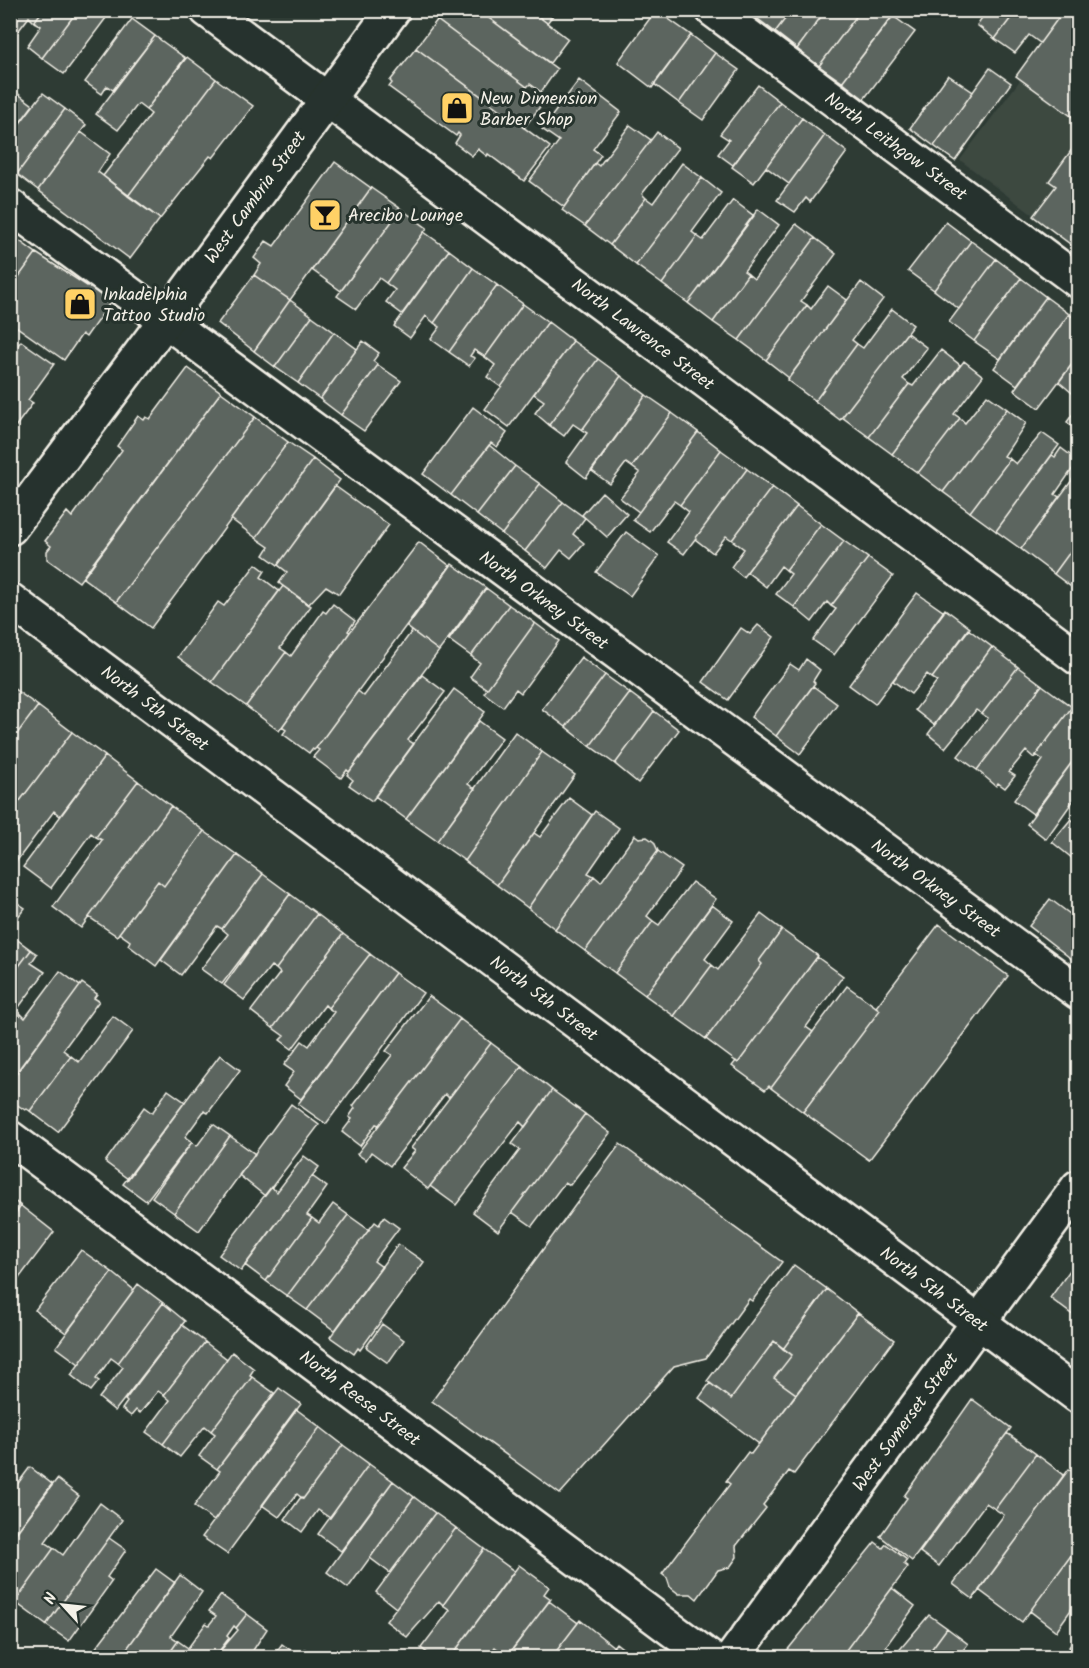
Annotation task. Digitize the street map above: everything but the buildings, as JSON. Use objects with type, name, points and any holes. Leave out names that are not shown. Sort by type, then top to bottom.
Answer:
[{"type":"street","name":"North Lawrence Street","points":[[207,10],[1078,658]]},
{"type":"street","name":"West Cambria Street","points":[[10,528],[393,10]]},
{"type":"street","name":"North Leithgow Street","points":[[713,10],[1078,281]]},
{"type":"street","name":"North Orkney Street","points":[[10,206],[1078,993]]},
{"type":"street","name":"North 5th Street","points":[[10,600],[1078,1396]]},
{"type":"street","name":"North Reese Street","points":[[10,1138],[710,1658]]},
{"type":"street","name":"West Somerset Street","points":[[732,1658],[1078,1187]]},
{"type":"shaded area","points":[[1072,11],[1078,11],[1078,249],[960,160]]},
{"type":"place","name":"New Dimension Barber Shop","points":[[457,108]]},
{"type":"place","name":"Arecibo Lounge","points":[[325,215]]},
{"type":"place","name":"Inkadelphia Tattoo Studio","points":[[80,304]]}]
